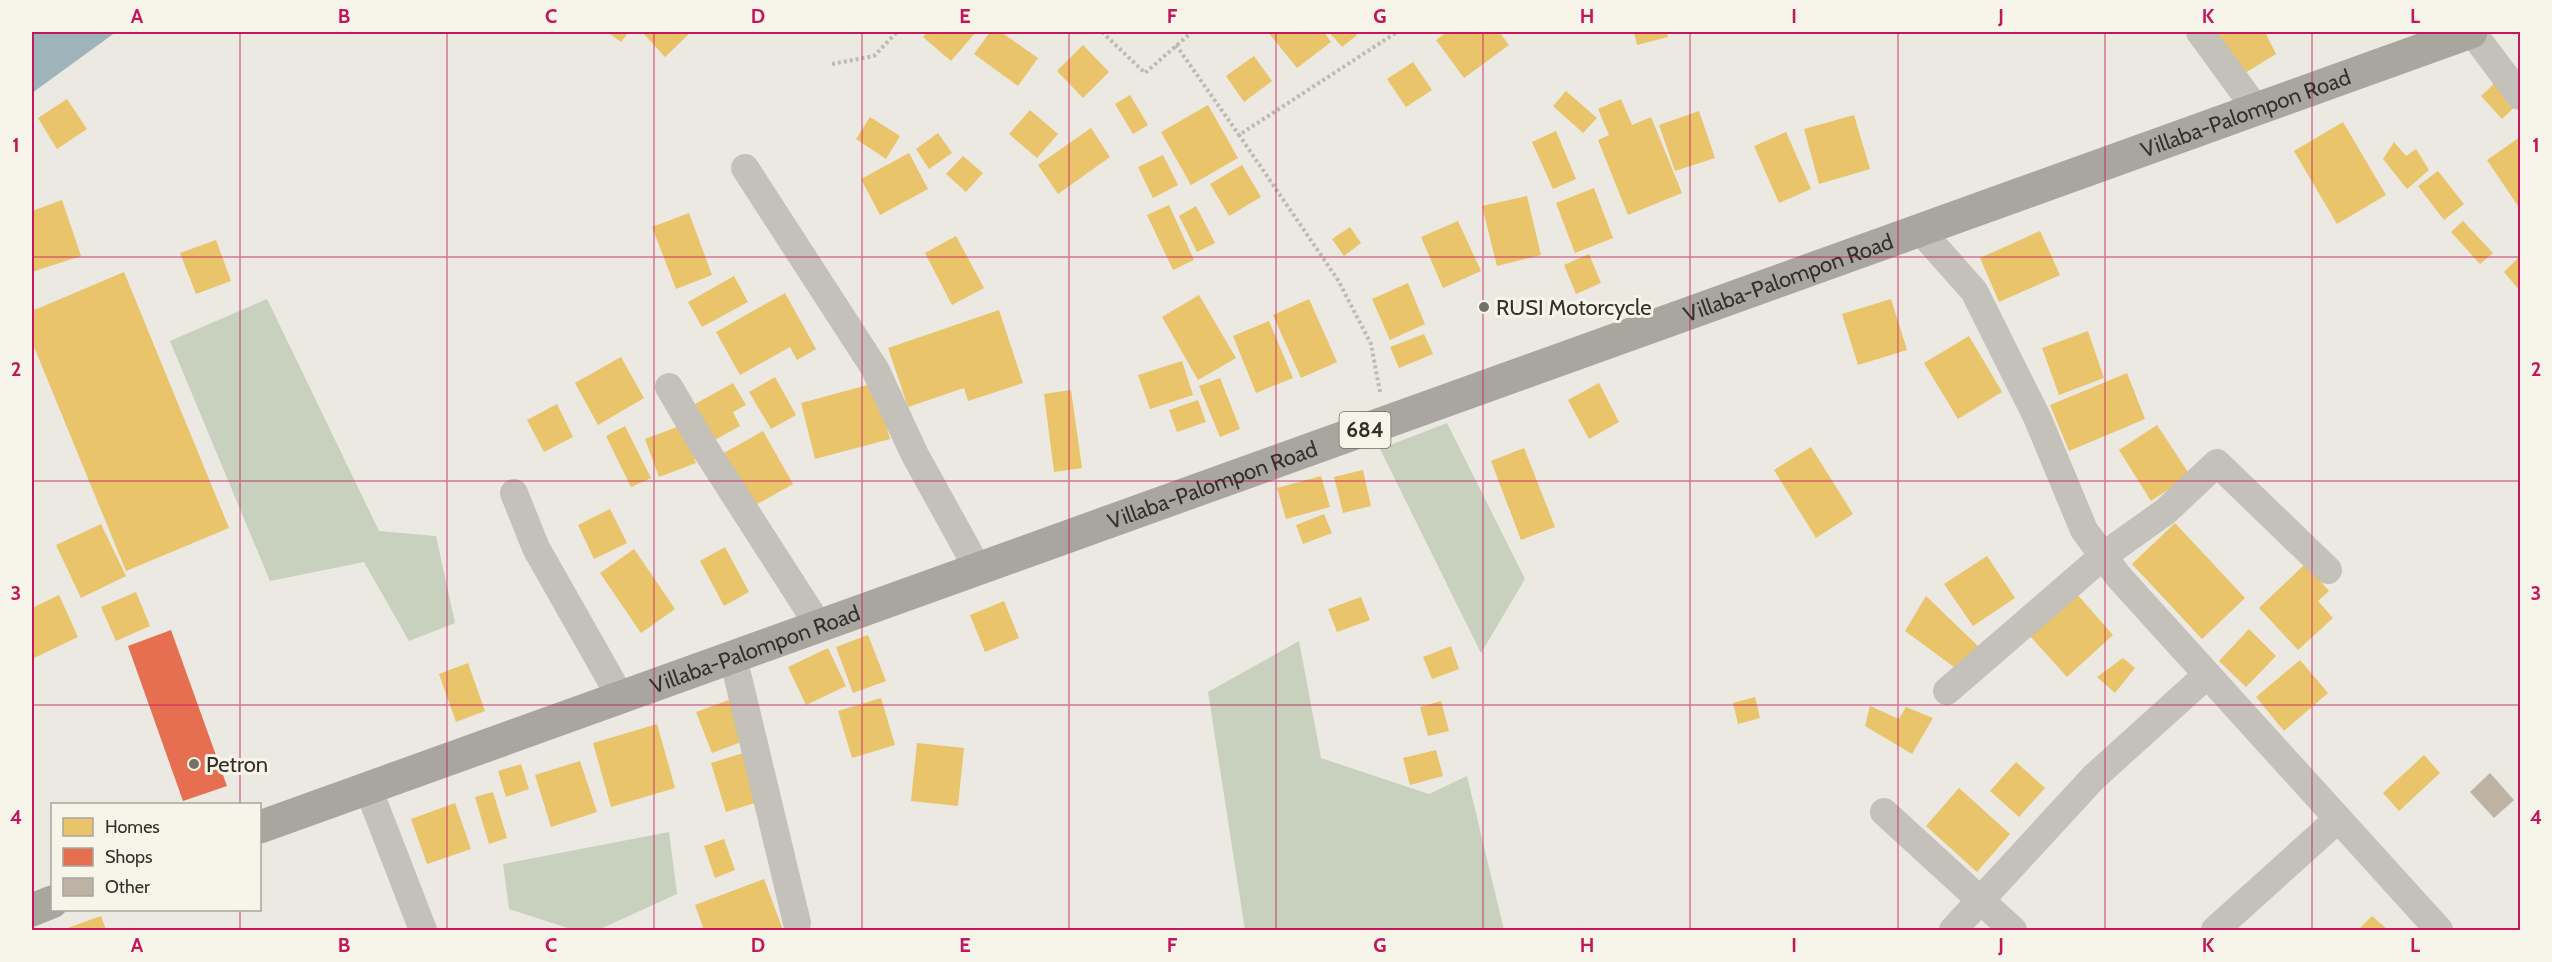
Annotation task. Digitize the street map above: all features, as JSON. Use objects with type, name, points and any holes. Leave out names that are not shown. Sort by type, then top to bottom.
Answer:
[{"type":"main road","name":"Villaba-Palompon Road","points":[[261,827],[2471,32]]},
{"type":"main road","points":[[32,910],[51,902]]},
{"type":"street","points":[[2200,32],[2256,109]]},
{"type":"street","points":[[2471,32],[2520,96]]},
{"type":"street","points":[[745,168],[875,369],[915,455],[978,569]]},
{"type":"street","points":[[1920,230],[1974,291],[2037,417],[2084,530],[2103,556],[2118,576],[2439,930]]},
{"type":"street","points":[[669,387],[704,447],[819,626]]},
{"type":"street","points":[[1947,691],[2103,556],[2166,511],[2217,463],[2328,570]]},
{"type":"street","points":[[514,493],[536,548],[621,698]]},
{"type":"street","points":[[733,657],[797,922]]},
{"type":"street","points":[[1953,930],[2094,777],[2207,675]]},
{"type":"street","points":[[368,788],[423,930]]},
{"type":"street","points":[[1884,812],[2013,930]]},
{"type":"street","points":[[2215,930],[2338,819]]},
{"type":"path","points":[[832,64],[874,56],[897,32]]},
{"type":"path","points":[[1102,32],[1145,73],[1192,32]]},
{"type":"path","points":[[1239,135],[1397,32]]},
{"type":"path","points":[[1176,45],[1338,280],[1371,344],[1385,422]]},
{"type":"green space","points":[[267,299],[379,531],[436,536],[455,623],[409,641],[364,562],[270,581],[170,341]]},
{"type":"green space","points":[[1447,423],[1525,579],[1481,653],[1380,449]]},
{"type":"green space","points":[[1299,641],[1321,758],[1429,794],[1467,776],[1504,930],[1245,930],[1208,692]]},
{"type":"green space","points":[[669,832],[677,894],[598,930],[574,930],[509,909],[503,864]]},
{"type":"water","points":[[32,32],[116,32],[32,93]]},
{"type":"building: Homes","points":[[607,32],[629,32],[621,42]]},
{"type":"building: Homes","points":[[642,32],[691,32],[665,57]]},
{"type":"building: Homes","points":[[928,32],[976,32],[951,61],[923,37]]},
{"type":"building: Homes","points":[[990,32],[1001,32],[1038,58],[1018,86],[974,54]]},
{"type":"building: Homes","points":[[1268,32],[1324,32],[1331,42],[1297,68]]},
{"type":"building: Homes","points":[[1329,32],[1354,32],[1357,35],[1342,47]]},
{"type":"building: Homes","points":[[1447,32],[1499,32],[1509,45],[1464,78],[1436,40]]},
{"type":"building: Homes","points":[[1634,32],[1667,32],[1668,37],[1637,45]]},
{"type":"building: Homes","points":[[2216,32],[2265,32],[2276,54],[2245,73]]},
{"type":"building: Homes","points":[[1083,45],[1109,72],[1083,98],[1057,71]]},
{"type":"building: Homes","points":[[1254,56],[1272,81],[1244,102],[1226,76]]},
{"type":"building: Homes","points":[[1413,62],[1432,90],[1406,107],[1387,79]]},
{"type":"building: Homes","points":[[2499,79],[2520,102],[2502,119],[2481,96]]},
{"type":"building: Homes","points":[[1566,91],[1597,118],[1583,133],[1553,106]]},
{"type":"building: Homes","points":[[1130,95],[1148,125],[1133,134],[1115,104]]},
{"type":"building: Homes","points":[[67,99],[87,129],[57,149],[38,118]]},
{"type":"building: Homes","points":[[1621,99],[1632,125],[1651,117],[1682,193],[1628,215],[1598,140],[1609,135],[1598,109]]},
{"type":"building: Homes","points":[[1208,105],[1238,158],[1191,185],[1161,132]]},
{"type":"building: Homes","points":[[1030,110],[1058,134],[1037,158],[1009,134]]},
{"type":"building: Homes","points":[[1699,111],[1715,158],[1675,171],[1659,125]]},
{"type":"building: Homes","points":[[1854,115],[1870,169],[1819,184],[1804,129]]},
{"type":"building: Homes","points":[[870,117],[900,136],[886,159],[856,139]]},
{"type":"building: Homes","points":[[2343,122],[2386,195],[2337,224],[2294,151]]},
{"type":"building: Homes","points":[[1091,128],[1110,157],[1058,194],[1038,165]]},
{"type":"building: Homes","points":[[1556,131],[1576,179],[1553,189],[1532,142]]},
{"type":"building: Homes","points":[[1786,132],[1811,189],[1779,203],[1754,146]]},
{"type":"building: Homes","points":[[938,133],[952,153],[929,169],[916,149]]},
{"type":"building: Homes","points":[[2520,137],[2520,209],[2487,160]]},
{"type":"building: Homes","points":[[2394,142],[2406,156],[2416,149],[2429,170],[2407,189],[2383,159]]},
{"type":"building: Homes","points":[[909,153],[928,189],[880,215],[861,179]]},
{"type":"building: Homes","points":[[1163,155],[1178,185],[1153,198],[1138,167]]},
{"type":"building: Homes","points":[[963,156],[983,173],[966,192],[946,174]]},
{"type":"building: Homes","points":[[1242,165],[1261,197],[1229,216],[1210,184]]},
{"type":"building: Homes","points":[[2438,171],[2464,204],[2444,220],[2418,186]]},
{"type":"building: Homes","points":[[1594,188],[1613,238],[1575,253],[1556,203]]},
{"type":"building: Homes","points":[[1527,196],[1541,255],[1497,266],[1482,206]]},
{"type":"building: Homes","points":[[62,200],[81,256],[32,272],[32,211]]},
{"type":"building: Homes","points":[[1169,205],[1194,260],[1173,270],[1147,215]]},
{"type":"building: Homes","points":[[1196,206],[1215,243],[1197,252],[1179,216]]},
{"type":"building: Homes","points":[[689,213],[712,275],[676,289],[652,227]]},
{"type":"building: Homes","points":[[1458,221],[1481,271],[1443,288],[1421,237]]},
{"type":"building: Homes","points":[[2463,221],[2493,253],[2480,264],[2451,232]]},
{"type":"building: Homes","points":[[1350,227],[1361,243],[1344,256],[1332,239]]},
{"type":"building: Homes","points":[[2040,231],[2060,275],[1999,302],[1980,258]]},
{"type":"building: Homes","points":[[956,236],[984,288],[952,305],[925,253]]},
{"type":"building: Homes","points":[[216,240],[231,281],[196,294],[180,253]]},
{"type":"building: Homes","points":[[1589,254],[1601,283],[1576,294],[1564,265]]},
{"type":"building: Homes","points":[[2520,256],[2520,291],[2504,272]]},
{"type":"building: Homes","points":[[124,272],[229,528],[126,571],[32,342],[32,311]]},
{"type":"building: Homes","points":[[734,276],[748,302],[702,327],[688,302]]},
{"type":"building: Homes","points":[[1408,283],[1425,324],[1390,340],[1372,299]]},
{"type":"building: Homes","points":[[785,293],[816,349],[797,360],[790,347],[740,375],[716,332]]},
{"type":"building: Homes","points":[[1199,295],[1236,358],[1198,380],[1162,317]]},
{"type":"building: Homes","points":[[1309,299],[1337,362],[1301,378],[1273,315]]},
{"type":"building: Homes","points":[[1891,299],[1907,350],[1858,365],[1842,314]]},
{"type":"building: Homes","points":[[999,310],[1023,383],[968,401],[964,388],[908,407],[888,348]]},
{"type":"building: Homes","points":[[1269,321],[1293,378],[1256,393],[1233,336]]},
{"type":"building: Homes","points":[[2088,331],[2104,378],[2059,395],[2042,348]]},
{"type":"building: Homes","points":[[1424,334],[1433,354],[1399,368],[1390,347]]},
{"type":"building: Homes","points":[[1969,336],[2002,392],[1958,419],[1924,363]]},
{"type":"building: Homes","points":[[621,357],[644,398],[598,425],[575,383]]},
{"type":"building: Homes","points":[[1182,361],[1193,395],[1150,409],[1138,375]]},
{"type":"building: Homes","points":[[2127,373],[2145,419],[2069,451],[2050,405]]},
{"type":"building: Homes","points":[[775,377],[796,415],[771,429],[749,392]]},
{"type":"building: Homes","points":[[1220,378],[1240,429],[1220,437],[1199,386]]},
{"type":"building: Homes","points":[[733,383],[746,405],[733,412],[740,426],[713,441],[693,405]]},
{"type":"building: Homes","points":[[875,383],[890,439],[815,459],[801,403]]},
{"type":"building: Homes","points":[[1599,383],[1619,422],[1589,439],[1568,400]]},
{"type":"building: Homes","points":[[1071,390],[1082,468],[1054,472],[1044,394]]},
{"type":"building: Homes","points":[[1198,400],[1206,422],[1177,432],[1169,410]]},
{"type":"building: Homes","points":[[557,404],[573,437],[544,452],[527,420]]},
{"type":"building: Homes","points":[[682,425],[696,463],[659,477],[645,439]]},
{"type":"building: Homes","points":[[2157,425],[2190,475],[2151,501],[2119,450]]},
{"type":"building: Homes","points":[[625,426],[651,478],[631,487],[606,436]]},
{"type":"building: Homes","points":[[763,431],[793,484],[754,506],[724,453]]},
{"type":"building: Homes","points":[[1811,447],[1853,514],[1816,538],[1774,470]]},
{"type":"building: Homes","points":[[1524,448],[1555,527],[1521,540],[1491,461]]},
{"type":"building: Homes","points":[[1363,470],[1371,506],[1343,513],[1334,477]]},
{"type":"building: Homes","points":[[1321,476],[1330,507],[1286,519],[1277,488]]},
{"type":"building: Homes","points":[[610,509],[627,543],[594,559],[578,525]]},
{"type":"building: Homes","points":[[1324,514],[1332,533],[1303,544],[1296,525]]},
{"type":"building: Homes","points":[[2175,523],[2245,598],[2202,639],[2132,564]]},
{"type":"building: Homes","points":[[101,524],[126,576],[81,598],[56,545]]},
{"type":"building: Homes","points":[[725,547],[749,592],[724,606],[700,561]]},
{"type":"building: Homes","points":[[634,549],[675,609],[641,633],[600,573]]},
{"type":"building: Homes","points":[[1987,556],[2015,598],[1973,626],[1944,584]]},
{"type":"building: Homes","points":[[2305,564],[2329,591],[2318,601],[2333,618],[2298,650],[2259,608]]},
{"type":"building: Homes","points":[[136,592],[150,626],[116,641],[101,607]]},
{"type":"building: Homes","points":[[2076,593],[2113,635],[2067,677],[2029,635]]},
{"type":"building: Homes","points":[[59,595],[78,637],[32,659],[32,608]]},
{"type":"building: Homes","points":[[1926,596],[1979,647],[1954,667],[1905,631]]},
{"type":"building: Homes","points":[[1361,597],[1370,620],[1337,632],[1328,609]]},
{"type":"building: Homes","points":[[1004,601],[1019,638],[985,652],[970,615]]},
{"type":"building: Homes","points":[[2249,629],[2276,656],[2246,687],[2219,661]]},
{"type":"building: Homes","points":[[868,635],[886,681],[853,693],[836,647]]},
{"type":"building: Homes","points":[[1451,646],[1459,669],[1432,679],[1423,657]]},
{"type":"building: Homes","points":[[828,648],[846,686],[806,705],[788,667]]},
{"type":"building: Homes","points":[[2123,658],[2135,668],[2115,693],[2097,677]]},
{"type":"building: Homes","points":[[2300,660],[2328,693],[2284,731],[2256,697]]},
{"type":"building: Homes","points":[[468,663],[485,711],[456,722],[439,674]]},
{"type":"building: Homes","points":[[1755,697],[1760,718],[1738,724],[1733,703]]},
{"type":"building: Homes","points":[[881,698],[895,745],[852,758],[838,711]]},
{"type":"building: Homes","points":[[729,700],[744,741],[712,753],[696,712]]},
{"type":"building: Homes","points":[[1441,701],[1449,731],[1428,736],[1420,707]]},
{"type":"building: Homes","points":[[1870,706],[1899,719],[1906,707],[1933,718],[1912,754],[1865,726]]},
{"type":"building: Homes","points":[[657,724],[675,788],[611,807],[593,743]]},
{"type":"building: Homes","points":[[917,743],[964,748],[958,806],[911,801]]},
{"type":"building: Homes","points":[[1436,750],[1443,776],[1410,785],[1403,758]]},
{"type":"building: Homes","points":[[743,753],[758,802],[726,812],[711,763]]},
{"type":"building: Homes","points":[[2424,755],[2440,773],[2399,811],[2383,793]]},
{"type":"building: Homes","points":[[580,761],[597,812],[551,827],[535,775]]},
{"type":"building: Homes","points":[[2016,762],[2045,788],[2019,817],[1990,791]]},
{"type":"building: Homes","points":[[521,764],[529,789],[506,797],[498,771]]},
{"type":"building: Homes","points":[[1959,788],[2010,834],[1977,872],[1926,826]]},
{"type":"building: Homes","points":[[493,792],[507,838],[489,844],[475,797]]},
{"type":"building: Homes","points":[[455,803],[471,849],[427,864],[411,819]]},
{"type":"building: Homes","points":[[724,839],[735,870],[715,878],[704,846]]},
{"type":"building: Homes","points":[[764,879],[783,930],[704,930],[695,905]]},
{"type":"building: Homes","points":[[101,916],[106,930],[62,930]]},
{"type":"building: Homes","points":[[2372,916],[2388,930],[2358,930]]},
{"type":"building: Shops","points":[[171,630],[227,786],[183,801],[128,646]]},
{"type":"building: Other","points":[[2490,773],[2514,800],[2494,818],[2470,792]]},
{"type":"place","name":"RUSI Motorcycle","points":[[1484,307]]},
{"type":"place","name":"Petron","points":[[194,764]]}]
